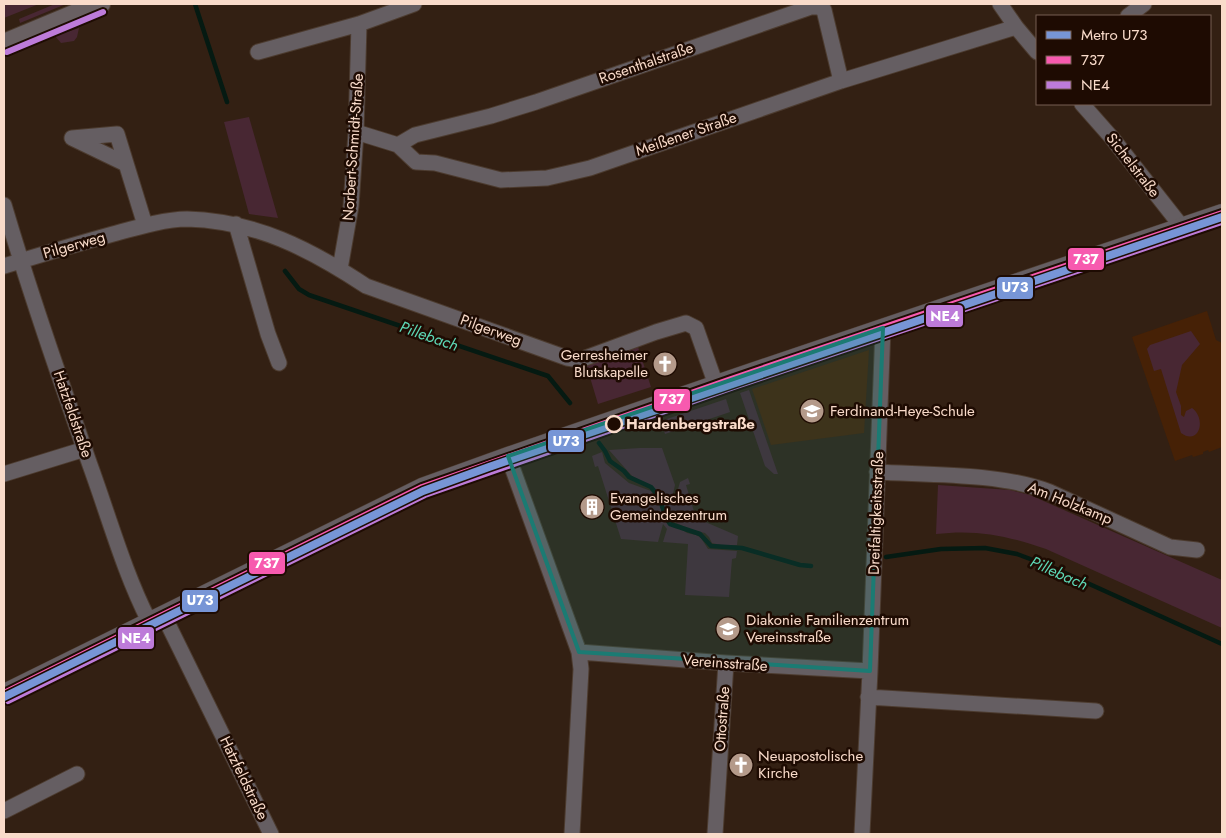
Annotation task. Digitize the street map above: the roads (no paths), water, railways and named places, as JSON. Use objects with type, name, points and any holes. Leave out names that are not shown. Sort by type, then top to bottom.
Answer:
[{"type":"main road","points":[[4,44],[100,4]]},
{"type":"street","points":[[258,52],[359,24],[414,4]]},
{"type":"street","points":[[1000,4],[1036,51]]},
{"type":"street","points":[[1129,15],[1144,4]]},
{"type":"street","name":"Rosenthalstraße","points":[[398,145],[415,135],[527,105],[811,7],[820,7],[824,10],[841,82]]},
{"type":"street","name":"Norbert-Schmidt-Straße","points":[[340,269],[351,206],[356,132],[359,24]]},
{"type":"street","name":"Meißener Straße","points":[[356,132],[398,145],[416,162],[435,163],[501,180],[547,178],[590,168],[841,82],[1016,27]]},
{"type":"street","name":"Sichelstraße","points":[[1083,105],[1112,138],[1182,227]]},
{"type":"street","points":[[126,164],[145,226]]},
{"type":"street","name":"Hatzfeldstraße","points":[[4,205],[20,261],[136,596],[156,618],[271,834]]},
{"type":"street","points":[[4,693],[422,487],[1108,250],[1222,213]]},
{"type":"street","name":"Pilgerweg","points":[[4,266],[145,226],[186,219],[236,224],[289,241],[340,269],[366,286],[567,358],[580,360],[686,323],[696,328],[716,385]]},
{"type":"street","points":[[236,224],[268,334],[279,363]]},
{"type":"street","name":"Dreifaltigkeitsstraße","points":[[862,834],[883,328]]},
{"type":"street","points":[[4,474],[85,449]]},
{"type":"street","points":[[508,456],[579,652],[581,668],[572,834]]},
{"type":"street","name":"Am Holzkamp","points":[[877,472],[989,479],[1031,485],[1170,547],[1197,550]]},
{"type":"street","name":"Vereinsstraße","points":[[579,652],[726,663],[870,670]]},
{"type":"street","name":"Ottostraße","points":[[714,834],[726,663]]},
{"type":"street","points":[[868,697],[1096,711]]},
{"type":"street","points":[[4,811],[77,774]]},
{"type":"waterway","name":"Pillebach","points":[[195,4],[227,102]]},
{"type":"waterway","name":"Pillebach","points":[[285,271],[299,289],[309,295],[548,376],[570,403]]},
{"type":"waterway","name":"Pillebach","points":[[599,443],[610,461],[629,477],[651,487],[659,497],[670,524],[700,534],[711,546],[742,548],[800,565],[811,566]]},
{"type":"waterway","name":"Pillebach","points":[[886,557],[941,549],[985,548],[1017,554],[1054,568],[1222,644]]},
{"type":"metro line","name":"U73","points":[[4,697],[423,491],[1222,217]]},
{"type":"place","name":"Gerresheimer Blutskapelle","points":[[665,364]]},
{"type":"place","name":"Ferdinand-Heye-Schule","points":[[812,411]]},
{"type":"place","name":"Hardenbergstraße","points":[[614,424]]},
{"type":"place","name":"Evangelisches Gemeindezentrum","points":[[592,507]]},
{"type":"place","name":"Diakonie Familienzentrum Vereinsstraße","points":[[728,629]]},
{"type":"place","name":"Neuapostolische Kirche","points":[[741,765]]}]
